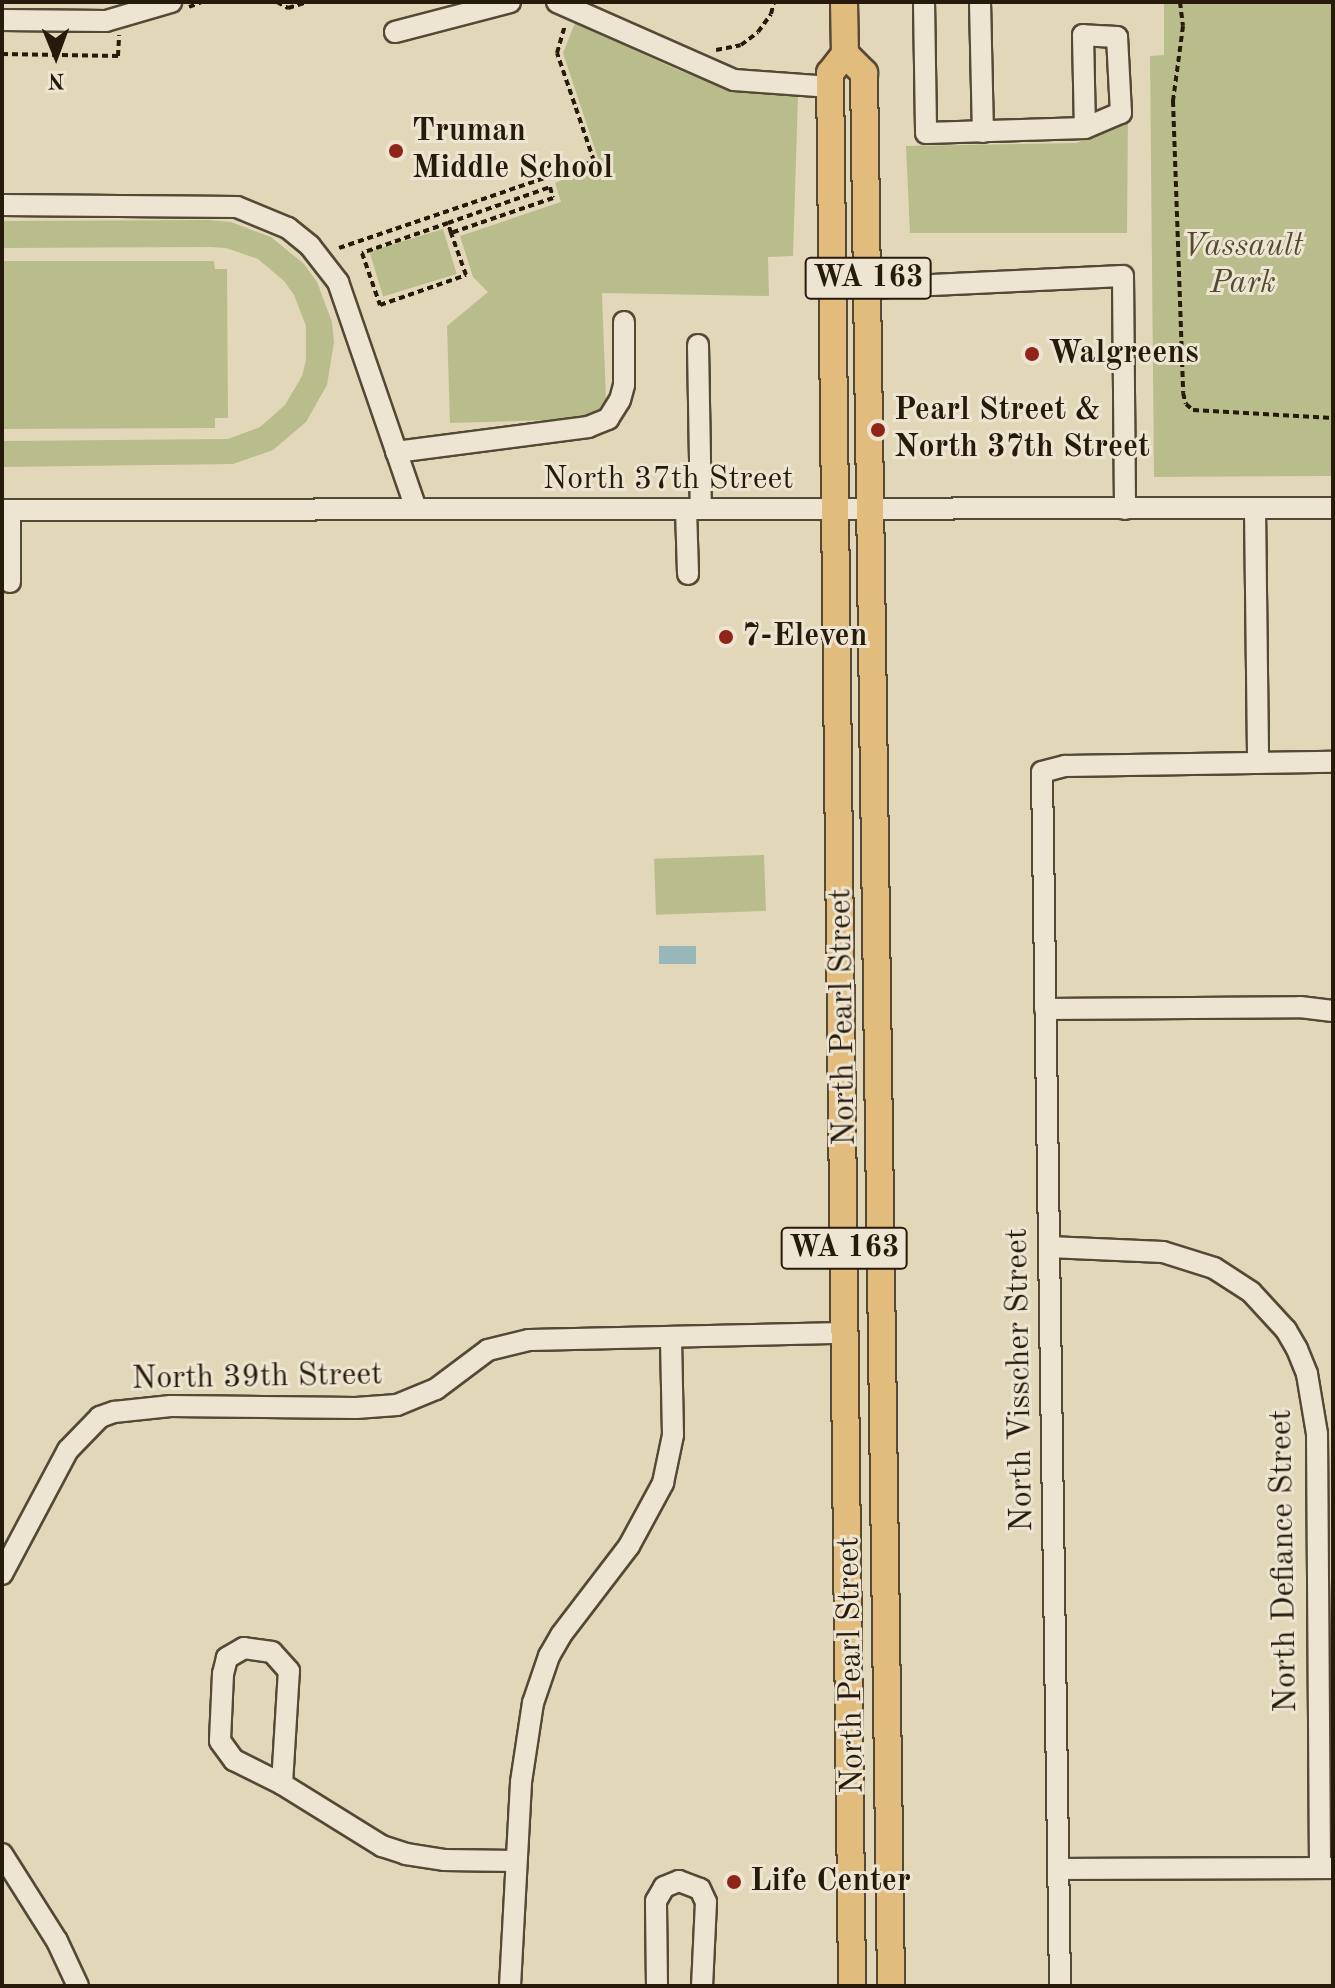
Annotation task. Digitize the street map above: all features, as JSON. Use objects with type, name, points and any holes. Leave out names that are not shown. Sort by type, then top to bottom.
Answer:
[{"type":"main road","name":"North Pearl Street","points":[[844,2],[845,54],[830,73],[852,1986]]},
{"type":"main road","name":"North Pearl Street","points":[[845,54],[864,73],[891,1986]]},
{"type":"street","points":[[2,20],[106,21],[171,2]]},
{"type":"street","points":[[395,32],[510,2]]},
{"type":"street","points":[[924,2],[926,133],[1085,128]]},
{"type":"street","points":[[980,2],[983,132]]},
{"type":"street","points":[[562,10],[734,80],[831,87]]},
{"type":"street","points":[[2,205],[237,207],[288,228],[310,246],[338,282],[416,509]]},
{"type":"street","points":[[868,288],[1123,276],[1125,509]]},
{"type":"street","points":[[396,452],[588,427],[608,419],[620,400],[624,385],[624,322]]},
{"type":"street","points":[[688,574],[694,509],[698,345]]},
{"type":"street","points":[[1255,508],[1258,763],[1333,762]]},
{"type":"street","name":"North 37th Street","points":[[6,510],[1333,508]]},
{"type":"street","points":[[6,510],[10,582]]},
{"type":"street","name":"North Visscher Street","points":[[1060,1986],[1042,772],[1065,766],[1258,763]]},
{"type":"street","points":[[1045,1009],[1300,1007],[1333,1011]]},
{"type":"street","name":"North Defiance Street","points":[[1049,1247],[1163,1252],[1214,1268],[1251,1292],[1286,1330],[1297,1349],[1307,1374],[1317,1434],[1327,1868]]},
{"type":"street","name":"North 39th Street","points":[[2,1574],[8,1546],[68,1450],[100,1417],[114,1412],[171,1406],[356,1408],[397,1405],[436,1389],[479,1355],[499,1345],[529,1340],[844,1333]]},
{"type":"street","points":[[510,1986],[526,1734],[549,1656],[641,1527],[669,1466],[673,1419],[671,1337]]},
{"type":"street","points":[[282,1784],[289,1671],[272,1652],[244,1648],[227,1658],[220,1741],[234,1760],[282,1784],[361,1835],[406,1854],[444,1860],[516,1861]]},
{"type":"street","points":[[2,1854],[57,1941],[78,1986]]},
{"type":"street","points":[[1060,1869],[1327,1868]]},
{"type":"street","points":[[657,1986],[656,1901],[664,1887],[679,1881],[700,1889],[706,1902],[702,1986]]},
{"type":"path","points":[[277,2],[288,8],[308,2]]},
{"type":"path","points":[[742,56],[741,45],[758,32],[771,14],[774,2]]},
{"type":"path","points":[[1180,2],[1183,26],[1173,101],[1183,393],[1186,404],[1193,410],[1333,418]]},
{"type":"path","points":[[339,248],[594,161],[557,53],[562,10]]},
{"type":"path","points":[[448,223],[451,233],[466,275],[380,305],[362,253],[550,187],[553,198],[451,233]]},
{"type":"path","points":[[507,191],[510,201]]},
{"type":"green space","name":"Vassault Park","points":[[1164,2],[1333,2],[1333,476],[1154,477],[1150,56],[1164,55]]},
{"type":"green space","points":[[575,23],[678,70],[735,90],[798,96],[793,256],[768,257],[769,296],[602,293],[606,401],[600,412],[585,419],[450,423],[447,326],[488,292],[473,277],[460,236],[561,202],[555,183],[600,164],[563,53]]},
{"type":"green space","points":[[1128,115],[1127,233],[910,233],[906,146],[1077,143],[1121,124]]},
{"type":"green space","points":[[2,221],[231,222],[271,237],[304,264],[317,282],[332,322],[334,342],[327,385],[306,422],[273,450],[233,464],[2,467],[2,441],[228,439],[260,427],[285,405],[302,376],[306,360],[306,326],[294,295],[284,281],[258,259],[226,248],[210,247],[2,248]]},
{"type":"green space","points":[[443,229],[457,274],[383,296],[369,252]]},
{"type":"green space","points":[[2,261],[214,261],[215,269],[227,269],[228,418],[215,418],[215,428],[2,429]]},
{"type":"green space","points":[[764,855],[766,911],[656,915],[654,859]]},
{"type":"water","points":[[659,946],[696,946],[696,964],[659,964]]},
{"type":"place","name":"Truman Middle School","points":[[396,151]]},
{"type":"place","name":"Walgreens","points":[[1032,354]]},
{"type":"place","name":"Pearl Street & North 37th Street","points":[[878,430]]},
{"type":"place","name":"7-Eleven","points":[[726,637]]},
{"type":"place","name":"Life Center","points":[[734,1882]]}]
